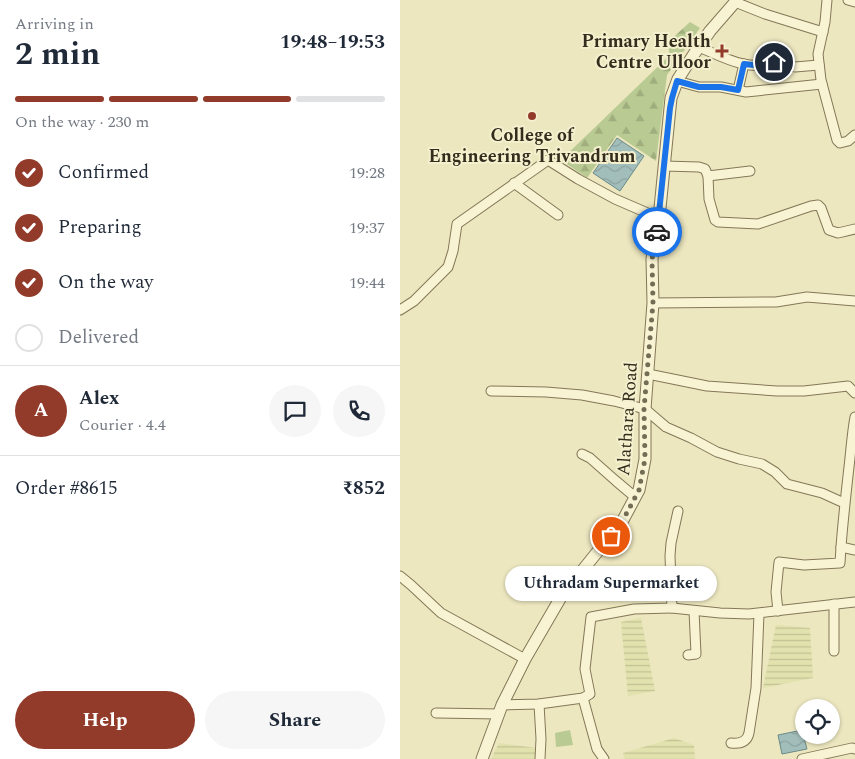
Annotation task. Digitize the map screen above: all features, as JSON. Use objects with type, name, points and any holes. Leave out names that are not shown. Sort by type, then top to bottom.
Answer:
[{"type":"street","points":[[827,0],[818,54],[822,84],[838,140],[840,143],[848,142],[855,135]]},
{"type":"street","points":[[848,0],[855,2]]},
{"type":"street","points":[[736,1],[765,14],[823,32]]},
{"type":"street","name":"Alathara Road","points":[[482,759],[501,709],[524,659],[561,597],[623,520],[639,490],[645,459],[644,409],[653,303],[652,259],[659,218],[672,98],[677,81],[699,46],[736,1]]},
{"type":"street","points":[[699,46],[737,63],[765,66],[774,62],[795,67],[819,65]]},
{"type":"street","points":[[738,90],[744,64]]},
{"type":"street","points":[[677,81],[699,87],[721,87],[746,92],[822,84]]},
{"type":"street","points":[[400,310],[414,301],[448,267],[453,251],[457,224],[548,160],[615,199],[659,218]]},
{"type":"street","points":[[664,166],[699,167],[705,169],[708,176],[709,199],[715,220],[718,222],[758,224],[818,205],[822,208],[829,230],[838,233],[855,229]]},
{"type":"street","points":[[708,176],[750,172]]},
{"type":"street","points":[[514,183],[558,215]]},
{"type":"street","points":[[653,303],[776,302],[807,297],[855,301]]},
{"type":"street","points":[[648,374],[707,386],[777,391],[804,391],[848,386],[855,393]]},
{"type":"street","points":[[492,391],[582,394],[644,409],[666,427],[717,452],[739,460],[762,464],[775,472],[788,484],[822,494],[844,504]]},
{"type":"street","points":[[778,611],[776,592],[779,562],[804,565],[840,563],[844,504],[855,417]]},
{"type":"street","points":[[582,454],[590,458],[635,497]]},
{"type":"street","points":[[672,608],[670,556],[678,511]]},
{"type":"street","points":[[841,548],[855,550]]},
{"type":"street","points":[[400,576],[441,613],[524,659]]},
{"type":"street","points":[[436,712],[501,709],[583,698],[590,694],[585,668],[591,618],[634,609],[672,608],[720,613],[759,614],[855,602]]},
{"type":"street","points":[[834,604],[834,651]]},
{"type":"street","points":[[688,655],[696,654],[694,610]]},
{"type":"street","points":[[731,743],[737,744],[748,738],[756,688],[759,614]]},
{"type":"street","points":[[583,698],[597,749],[604,759]]},
{"type":"street","points":[[539,704],[540,759]]},
{"type":"street","points":[[802,759],[852,748],[855,749]]},
{"type":"green space","points":[[690,22],[700,28],[667,75],[656,161],[617,135],[587,178],[561,160],[670,55],[667,43]]},
{"type":"green space","points":[[641,618],[655,691],[628,696],[621,622]]},
{"type":"green space","points":[[776,625],[810,628],[813,678],[763,688]]},
{"type":"green space","points":[[570,730],[573,745],[556,747],[555,733]]},
{"type":"green space","points":[[674,738],[694,745],[695,759],[625,759],[623,753]]},
{"type":"green space","points":[[499,743],[537,748],[538,759],[491,759]]},
{"type":"water","points":[[617,138],[644,156],[620,191],[593,173]]},
{"type":"water","points":[[795,731],[795,744],[806,744],[807,749],[782,754],[778,735]]},
{"type":"way so far","points":[[611,536],[623,520],[639,490],[645,459],[644,409],[653,303],[652,259],[657,232]]},
{"type":"place","name":"Primary Health Centre Ulloor","points":[[722,51]]},
{"type":"place","name":"College of Engineering Trivandrum","points":[[532,116]]},
{"type":"place","name":"Uthradam Supermarket","points":[[611,536]]},
{"type":"route","points":[[657,232],[670,108],[677,81],[699,87],[721,87],[738,90],[744,64],[765,66],[774,62]]}]
